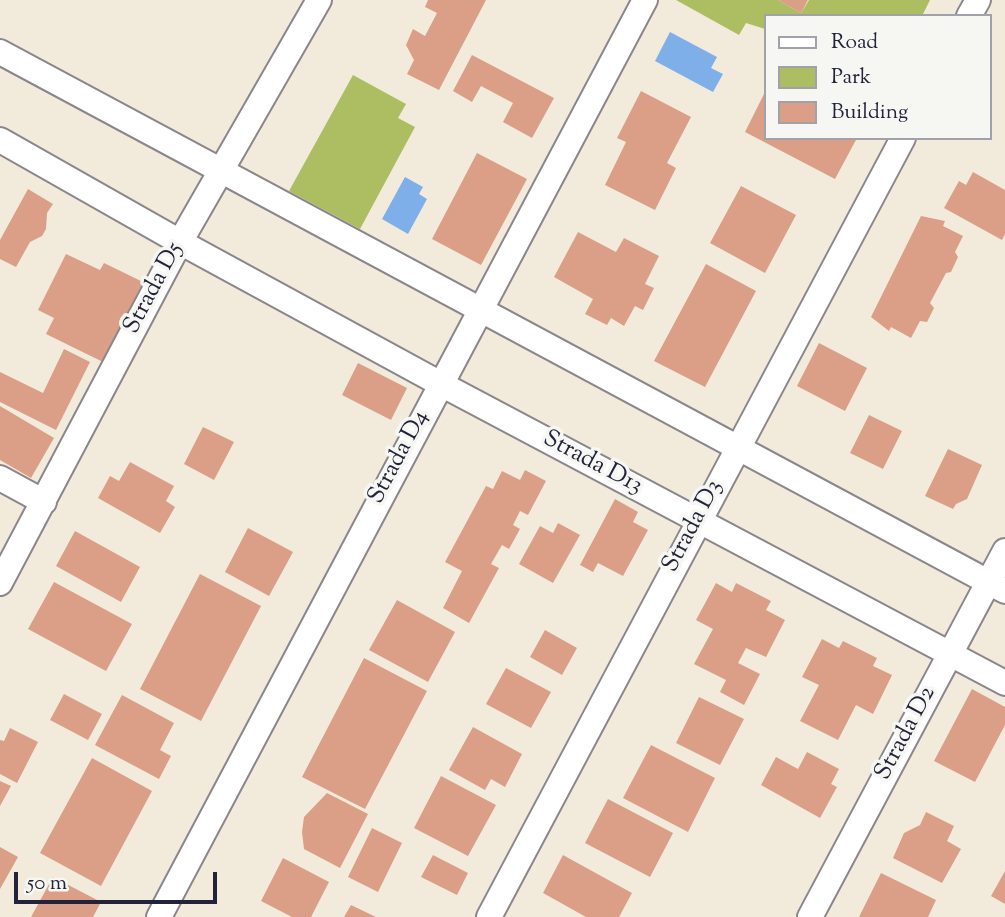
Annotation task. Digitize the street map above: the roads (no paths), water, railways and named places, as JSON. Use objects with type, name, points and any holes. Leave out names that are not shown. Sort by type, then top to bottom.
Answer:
[{"type":"street","name":"Strada D5","points":[[0,583],[180,242],[319,0]]},
{"type":"street","name":"Strada D4","points":[[159,917],[439,383],[645,0]]},
{"type":"street","points":[[0,52],[997,587]]},
{"type":"street","name":"Strada D13","points":[[0,139],[180,242],[439,383],[1005,683]]},
{"type":"street","name":"Strada D3","points":[[489,917],[902,140]]},
{"type":"street","points":[[0,478],[44,502]]},
{"type":"street","name":"Strada D2","points":[[810,917],[950,654],[997,587],[1005,551]]},
{"type":"water","points":[[670,32],[717,57],[711,68],[723,74],[713,92],[655,61]]},
{"type":"water","points":[[405,177],[423,187],[419,194],[427,199],[408,234],[382,219]]}]
